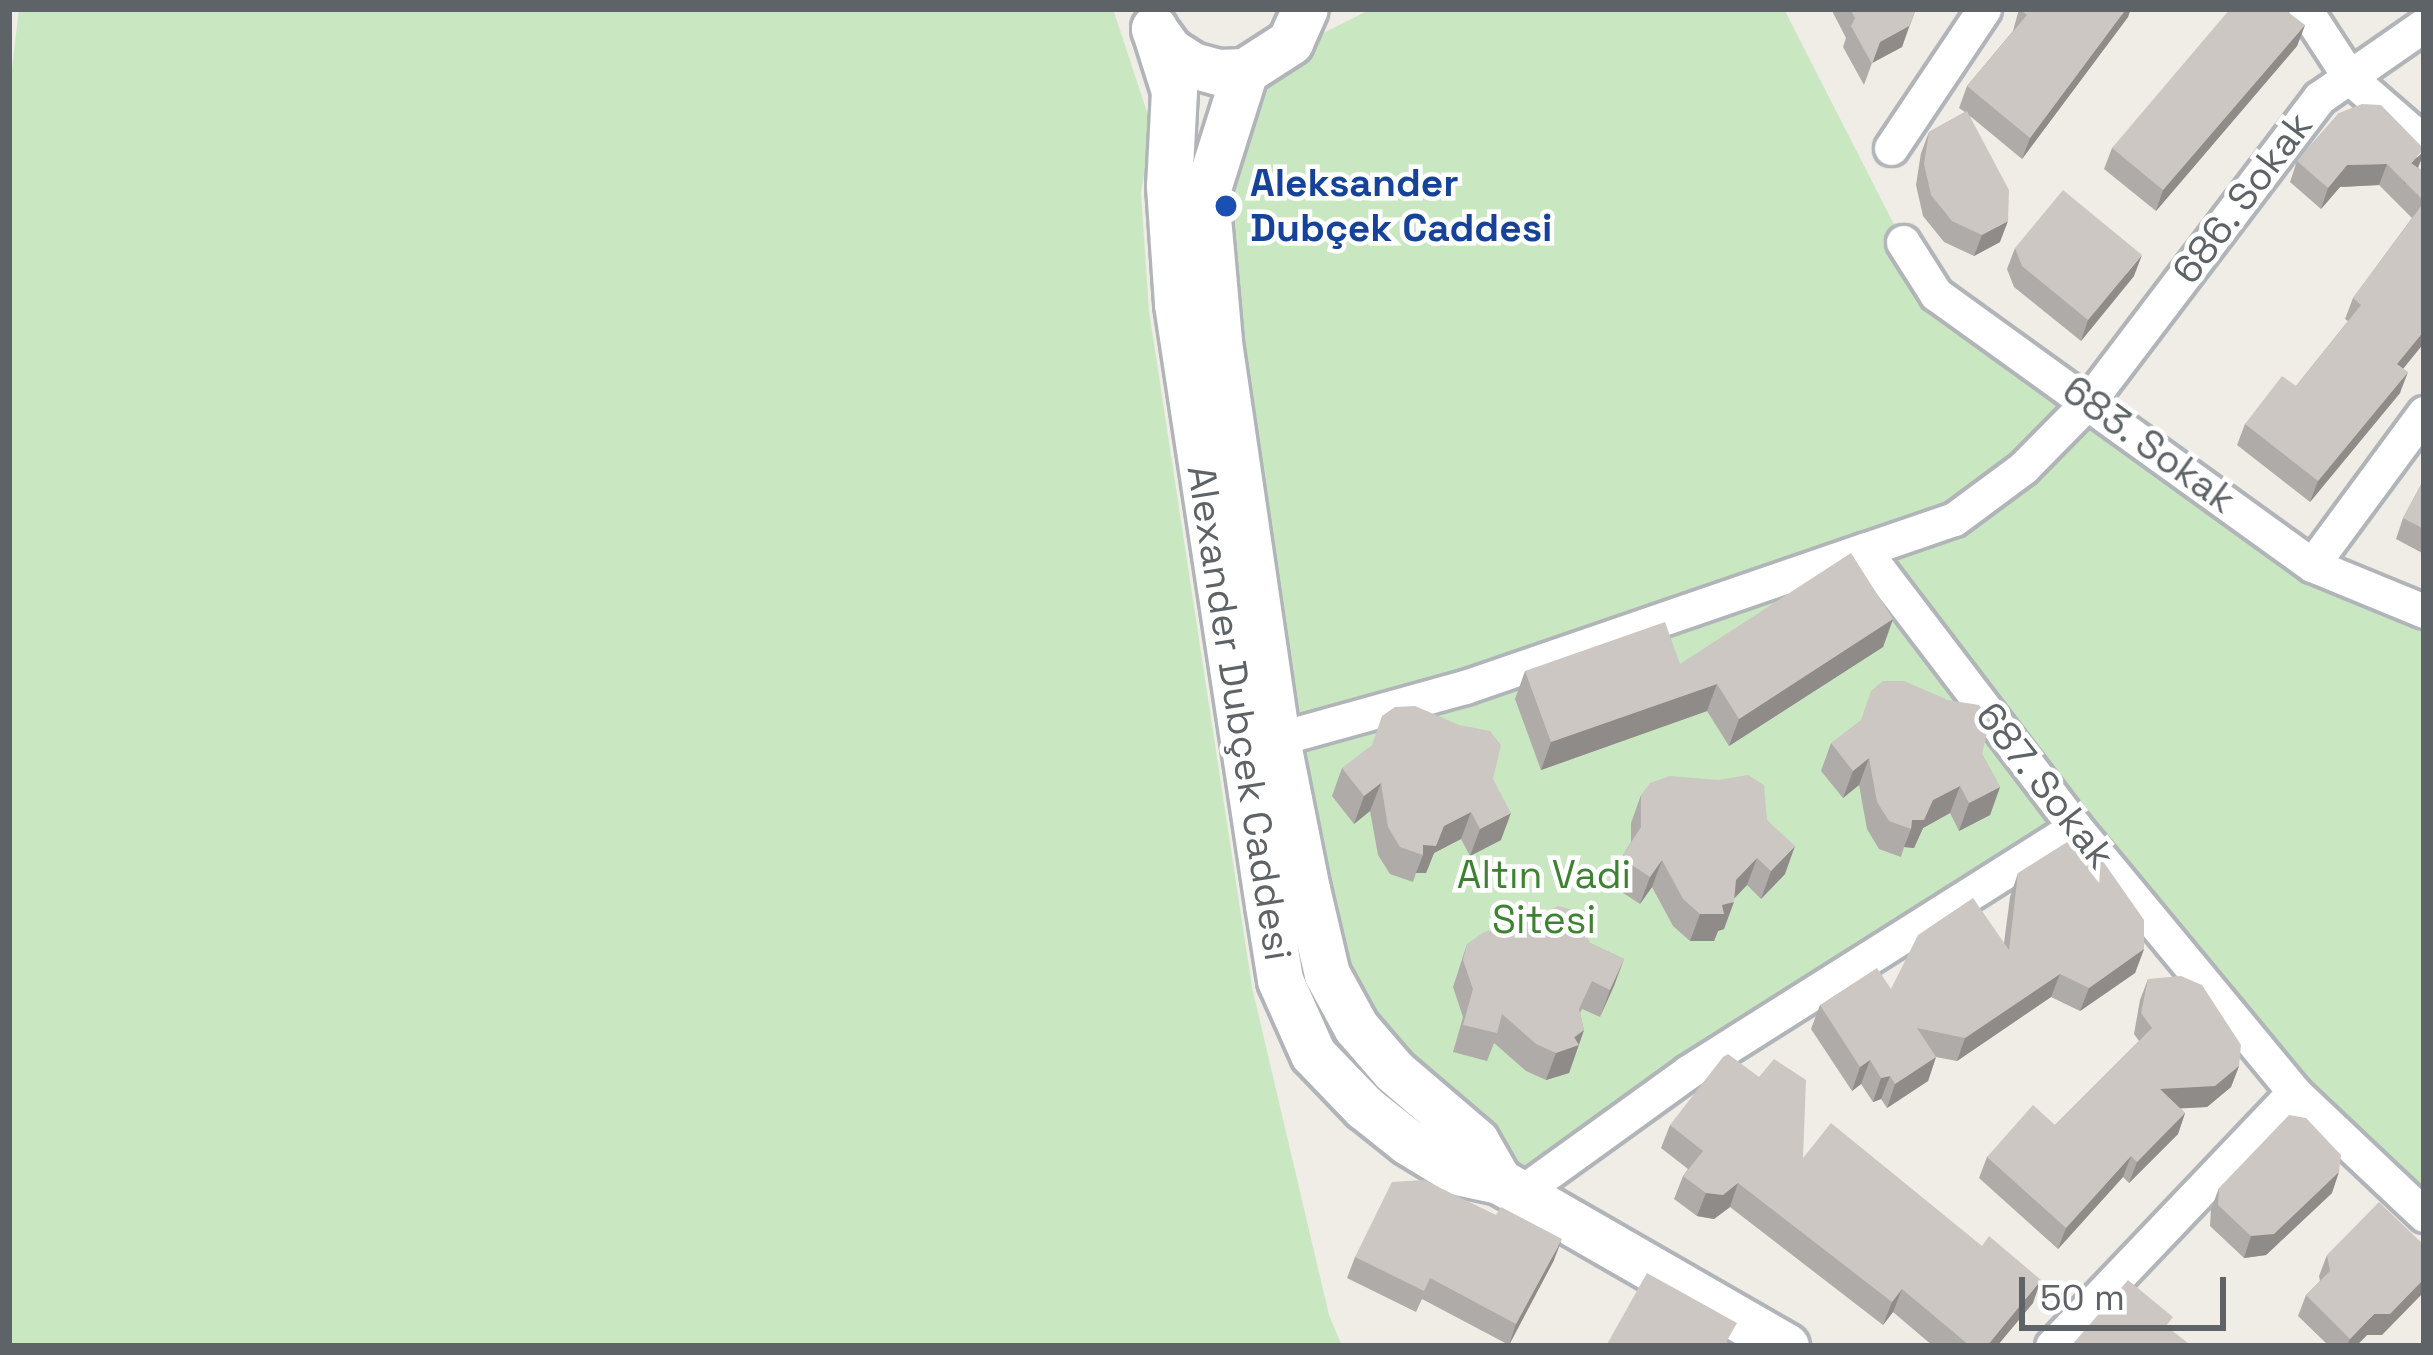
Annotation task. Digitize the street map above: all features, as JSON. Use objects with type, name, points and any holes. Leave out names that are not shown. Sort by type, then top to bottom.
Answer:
[{"type":"main road","points":[[1151,18],[1169,50],[1192,65],[1218,72],[1245,71],[1290,42],[1312,12]]},
{"type":"main road","name":"Alexander Dubçek Caddesi","points":[[1151,18],[1174,91],[1169,186],[1177,304],[1280,980],[1313,1054],[1364,1107],[1457,1172],[1509,1187]]},
{"type":"main road","name":"Alexander Dubçek Caddesi","points":[[1245,71],[1206,195],[1219,342],[1277,739],[1327,974],[1356,1027],[1394,1071],[1476,1141],[1509,1187]]},
{"type":"main road","points":[[1509,1187],[1786,1346]]},
{"type":"street","points":[[1891,148],[1984,9]]},
{"type":"street","points":[[2306,9],[2350,78],[2424,142]]},
{"type":"street","name":"686. Sokak","points":[[2090,400],[2319,98],[2424,25]]},
{"type":"street","name":"683. Sokak","points":[[1903,242],[1936,294],[2090,400],[2312,565],[2424,610]]},
{"type":"street","points":[[1277,739],[1465,687],[1676,610],[1954,519],[2024,468],[2090,400]]},
{"type":"street","points":[[2312,565],[2424,413]]},
{"type":"street","name":"687. Sokak","points":[[1864,550],[2075,827],[2294,1091],[2424,1216]]},
{"type":"street","points":[[1509,1187],[2075,827]]},
{"type":"street","points":[[2052,1346],[2294,1091]]},
{"type":"green space","points":[[19,9],[1113,9],[1152,127],[1141,193],[1149,311],[1252,987],[1329,1315],[1342,1346],[9,1346],[9,94]]},
{"type":"green space","name":"Altın Vadi Sitesi","points":[[1371,9],[1784,9],[1903,242],[1936,294],[2312,565],[2424,611],[2424,1215],[2075,827],[1519,1194],[1356,1027],[1219,342],[1225,126],[1270,60]]},
{"type":"building","points":[[1850,9],[1916,9],[1909,26],[1880,42],[1872,64],[1851,26],[1855,18]]},
{"type":"building","points":[[2019,9],[2126,9],[2030,138],[1967,86],[2027,15]]},
{"type":"building","points":[[2230,9],[2284,9],[2305,25],[2163,190],[2112,148]]},
{"type":"building","points":[[2362,104],[2381,105],[2424,149],[2411,163],[2424,172],[2424,201],[2387,164],[2347,165],[2328,188],[2297,161],[2339,113]]},
{"type":"building","points":[[1967,111],[2009,190],[2008,221],[1982,235],[1952,221],[1931,195],[1924,164],[1929,132]]},
{"type":"building","points":[[2063,190],[2142,255],[2088,320],[2022,266],[2015,248]]},
{"type":"building","points":[[2424,202],[2424,331],[2397,364],[2408,372],[2318,481],[2245,424],[2282,376],[2296,386],[2361,305],[2353,298]]},
{"type":"building","points":[[2424,479],[2424,529],[2403,518]]},
{"type":"building","points":[[1851,553],[1893,619],[1739,719],[1717,684],[1551,742],[1525,671],[1665,622],[1680,664]]},
{"type":"building","points":[[1883,681],[1904,681],[1948,700],[1979,705],[1990,720],[1982,754],[2000,787],[1969,803],[1960,786],[1933,800],[1924,820],[1912,820],[1911,829],[1889,821],[1877,802],[1869,758],[1853,771],[1831,743],[1861,720],[1871,691]]},
{"type":"building","points":[[1415,706],[1459,725],[1490,731],[1501,745],[1493,779],[1511,813],[1480,829],[1471,812],[1444,826],[1436,846],[1423,845],[1423,855],[1400,847],[1388,827],[1381,783],[1364,796],[1342,768],[1372,745],[1382,716],[1395,707]]},
{"type":"building","points":[[1748,775],[1764,785],[1767,820],[1795,846],[1771,871],[1757,858],[1736,880],[1734,902],[1722,905],[1724,914],[1700,914],[1683,899],[1662,860],[1650,877],[1621,858],[1641,827],[1641,795],[1650,783],[1670,776],[1718,780]]},
{"type":"building","points":[[2072,839],[2098,854],[2144,920],[2144,949],[2089,988],[2060,974],[1965,1038],[1917,1028],[1936,1057],[1895,1084],[1890,1076],[1881,1078],[1870,1060],[1860,1067],[1820,1005],[1877,968],[1891,989],[1918,935],[1973,898],[2009,950],[2018,873]]},
{"type":"building","points":[[1558,906],[1576,911],[1590,943],[1624,959],[1610,990],[1592,981],[1579,1009],[1584,1030],[1574,1037],[1579,1045],[1556,1053],[1536,1044],[1502,1014],[1497,1033],[1463,1025],[1473,989],[1463,960],[1467,944],[1484,932],[1530,921]]},
{"type":"building","points":[[2181,976],[2202,985],[2241,1045],[2239,1066],[2215,1086],[2160,1089],[2185,1113],[2137,1162],[2131,1156],[2066,1228],[1987,1157],[2033,1105],[2055,1125],[2152,1028],[2141,1013],[2148,979]]},
{"type":"building","points":[[1728,1054],[1759,1077],[1774,1059],[1806,1080],[1803,1158],[1831,1123],[1982,1246],[1989,1236],[2041,1280],[1987,1346],[1970,1346],[1902,1289],[1892,1302],[1738,1183],[1723,1195],[1706,1193],[1683,1176],[1703,1151],[1670,1125]]},
{"type":"building","points":[[2289,1115],[2306,1118],[2341,1155],[2339,1172],[2274,1234],[2251,1236],[2218,1205],[2219,1188]]},
{"type":"building","points":[[1424,1180],[1496,1215],[1501,1207],[1562,1239],[1516,1324],[1430,1278],[1424,1291],[1355,1257],[1392,1182]]},
{"type":"building","points":[[2379,1202],[2424,1245],[2424,1279],[2390,1314],[2374,1314],[2350,1339],[2306,1295],[2330,1271],[2327,1255]]},
{"type":"building","points":[[1647,1273],[1737,1323],[1724,1346],[1606,1346]]},
{"type":"building","points":[[2128,1280],[2173,1317],[2166,1326],[2192,1346],[2071,1346]]},
{"type":"place","name":"Aleksander Dubçek Caddesi","points":[[1226,206]]}]
